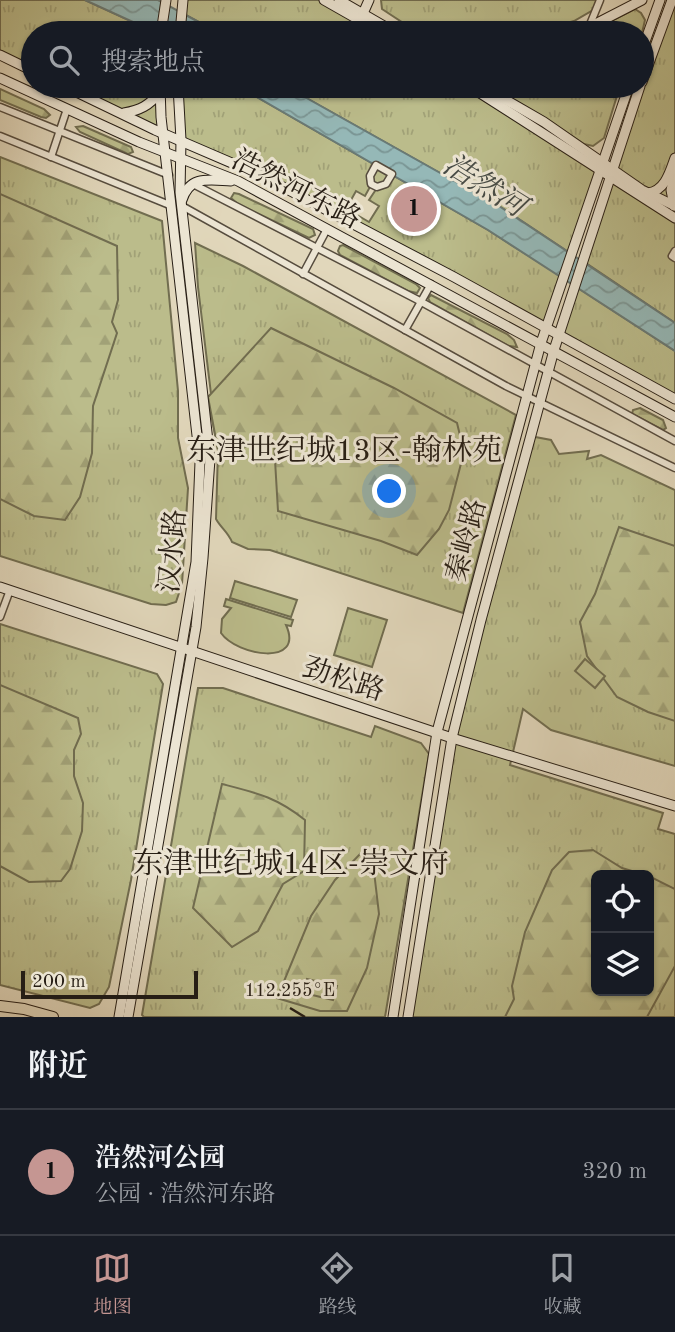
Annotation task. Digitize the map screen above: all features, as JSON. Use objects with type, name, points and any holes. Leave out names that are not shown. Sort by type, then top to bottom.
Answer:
[{"type":"main road","points":[[0,1006],[53,1017]]},
{"type":"street","points":[[163,21],[166,0]]},
{"type":"street","points":[[181,21],[183,0]]},
{"type":"street","points":[[324,0],[370,21]]},
{"type":"street","points":[[339,0],[366,21]]},
{"type":"street","points":[[361,17],[369,0]]},
{"type":"street","points":[[592,21],[600,0]]},
{"type":"street","points":[[652,21],[660,0]]},
{"type":"street","name":"秦岭路","points":[[654,49],[672,0]]},
{"type":"street","points":[[604,21],[640,2],[649,7],[649,21]]},
{"type":"street","points":[[0,55],[21,65]]},
{"type":"street","name":"浩然河东路","points":[[0,78],[21,88]]},
{"type":"street","name":"浩然河东路","points":[[43,98],[139,142],[238,181],[675,417]]},
{"type":"street","name":"浩然河东路","points":[[90,98],[262,176],[454,277],[675,399]]},
{"type":"street","points":[[123,113],[139,110],[154,98]]},
{"type":"street","name":"汉水路","points":[[161,98],[169,175],[179,205]]},
{"type":"street","name":"汉水路","points":[[120,1017],[204,558],[210,460],[179,205],[181,140],[179,98]]},
{"type":"street","points":[[489,98],[600,166]]},
{"type":"street","points":[[503,98],[544,122],[600,166],[675,218]]},
{"type":"street","name":"秦岭路","points":[[393,1017],[437,732],[545,328],[625,98]]},
{"type":"street","name":"秦岭路","points":[[408,1017],[452,737],[547,372],[636,98]]},
{"type":"street","points":[[0,107],[169,175]]},
{"type":"street","points":[[51,157],[66,109]]},
{"type":"street","points":[[0,136],[179,205],[527,396],[675,468]]},
{"type":"street","points":[[648,193],[654,192],[666,182],[675,158]]},
{"type":"street","points":[[674,206],[671,190],[675,173]]},
{"type":"street","points":[[611,174],[674,206]]},
{"type":"street","points":[[179,205],[191,183],[206,180],[238,181]]},
{"type":"street","points":[[191,183],[421,302],[675,441]]},
{"type":"street","points":[[303,274],[327,229]]},
{"type":"street","points":[[675,251],[672,256],[675,258]]},
{"type":"street","points":[[405,330],[431,284]]},
{"type":"street","points":[[0,617],[5,588]]},
{"type":"street","name":"劲松路","points":[[5,588],[452,737],[675,806]]},
{"type":"street","name":"汉水路","points":[[128,1017],[187,650]]},
{"type":"green space","points":[[0,0],[85,0],[131,21],[21,21],[21,65],[0,55]]},
{"type":"green space","points":[[183,0],[324,0],[361,21],[197,21],[182,13]]},
{"type":"green space","points":[[381,0],[597,0],[593,10],[574,21],[400,21],[382,9]]},
{"type":"green space","points":[[675,0],[675,206],[671,192],[663,211],[675,218],[675,323],[583,261],[636,98],[654,98],[654,52]]},
{"type":"green space","points":[[635,9],[645,20],[645,21],[611,21]]},
{"type":"green space","points":[[0,89],[44,109],[50,115],[41,117],[0,100]]},
{"type":"green space","points":[[90,98],[161,98],[164,133]]},
{"type":"green space","points":[[179,98],[259,98],[488,230],[562,277],[545,328],[351,224],[357,215],[369,222],[379,206],[369,200],[377,188],[371,185],[365,196],[356,191],[341,218],[181,140]]},
{"type":"green space","points":[[306,98],[487,98],[598,170],[570,253],[499,206]]},
{"type":"green space","points":[[509,98],[616,98],[604,138],[593,146],[584,144]]},
{"type":"green space","points":[[83,126],[131,147],[133,152],[128,154],[80,132],[76,127]]},
{"type":"green space","points":[[0,157],[162,221],[178,391],[178,438],[188,488],[182,584],[176,602],[166,605],[151,604],[0,556]]},
{"type":"green space","points":[[234,193],[313,229],[315,235],[309,238],[238,204],[231,198]]},
{"type":"green space","points":[[0,194],[117,246],[118,300],[112,322],[117,333],[93,406],[92,453],[80,497],[65,520],[34,516],[0,499]]},
{"type":"green space","points":[[195,243],[243,266],[516,415],[463,613],[270,550],[248,549],[232,542],[216,519],[218,450],[208,397],[211,394]]},
{"type":"green space","points":[[343,245],[416,284],[420,288],[417,293],[408,291],[340,255],[338,251]]},
{"type":"green space","points":[[575,286],[675,351],[675,399],[558,335]]},
{"type":"green space","points":[[431,295],[507,334],[517,347],[509,346],[430,302],[428,298]]},
{"type":"green space","points":[[271,328],[394,388],[457,423],[464,452],[449,510],[439,529],[417,555],[381,541],[278,511],[274,443],[218,450],[208,397]]},
{"type":"green space","points":[[640,408],[663,420],[666,428],[663,430],[632,414],[633,410]]},
{"type":"green space","points":[[530,436],[551,440],[559,454],[589,451],[587,459],[601,455],[675,490],[675,766],[551,730],[523,709],[510,765],[663,813],[658,829],[675,834],[675,1017],[408,1017],[452,738]]},
{"type":"green space","points":[[619,527],[675,546],[675,721],[617,697],[587,656],[580,622],[595,594]]},
{"type":"green space","points":[[235,581],[297,600],[291,617],[230,598]]},
{"type":"green space","points":[[226,599],[293,620],[291,626],[286,625],[289,638],[286,647],[278,652],[254,652],[229,641],[221,633],[222,619],[231,608],[224,606]]},
{"type":"green space","points":[[348,608],[387,620],[372,667],[334,655]]},
{"type":"green space","points":[[0,624],[157,674],[163,684],[131,880],[109,987],[99,1004],[90,1008],[0,985]]},
{"type":"green space","points":[[585,659],[605,676],[595,688],[575,671]]},
{"type":"green space","points":[[0,685],[78,718],[81,734],[74,750],[74,776],[83,803],[82,831],[70,869],[61,881],[29,882],[0,866]]},
{"type":"green space","points":[[198,688],[223,688],[371,737],[375,726],[421,743],[429,754],[385,1017],[142,1015]]},
{"type":"green space","points":[[222,784],[266,797],[305,820],[304,871],[283,884],[258,931],[232,947],[193,908]]},
{"type":"green space","points":[[593,850],[629,870],[591,870],[591,996],[654,996],[654,878],[675,889],[675,966],[647,1017],[505,1017],[514,999],[512,986],[525,932],[552,870],[569,852]]},
{"type":"green space","points":[[360,854],[373,863],[379,914],[367,968],[347,1011],[320,1011],[277,998],[311,916],[335,880]]},
{"type":"green space","points":[[307,979],[337,986],[333,1000],[304,993]]},
{"type":"water","points":[[85,0],[158,0],[197,21],[131,21]]},
{"type":"water","points":[[259,98],[306,98],[499,206],[675,323],[675,351],[488,230]]},
{"type":"place","name":"浩然河公园","points":[[414,209]]},
{"type":"district","name":"东津世纪城13区-翰林苑","points":[[344,450]]},
{"type":"district","name":"东津世纪城14区-崇文府","points":[[291,863]]},
{"type":"water label","name":"浩然河","points":[[485,185]]}]
